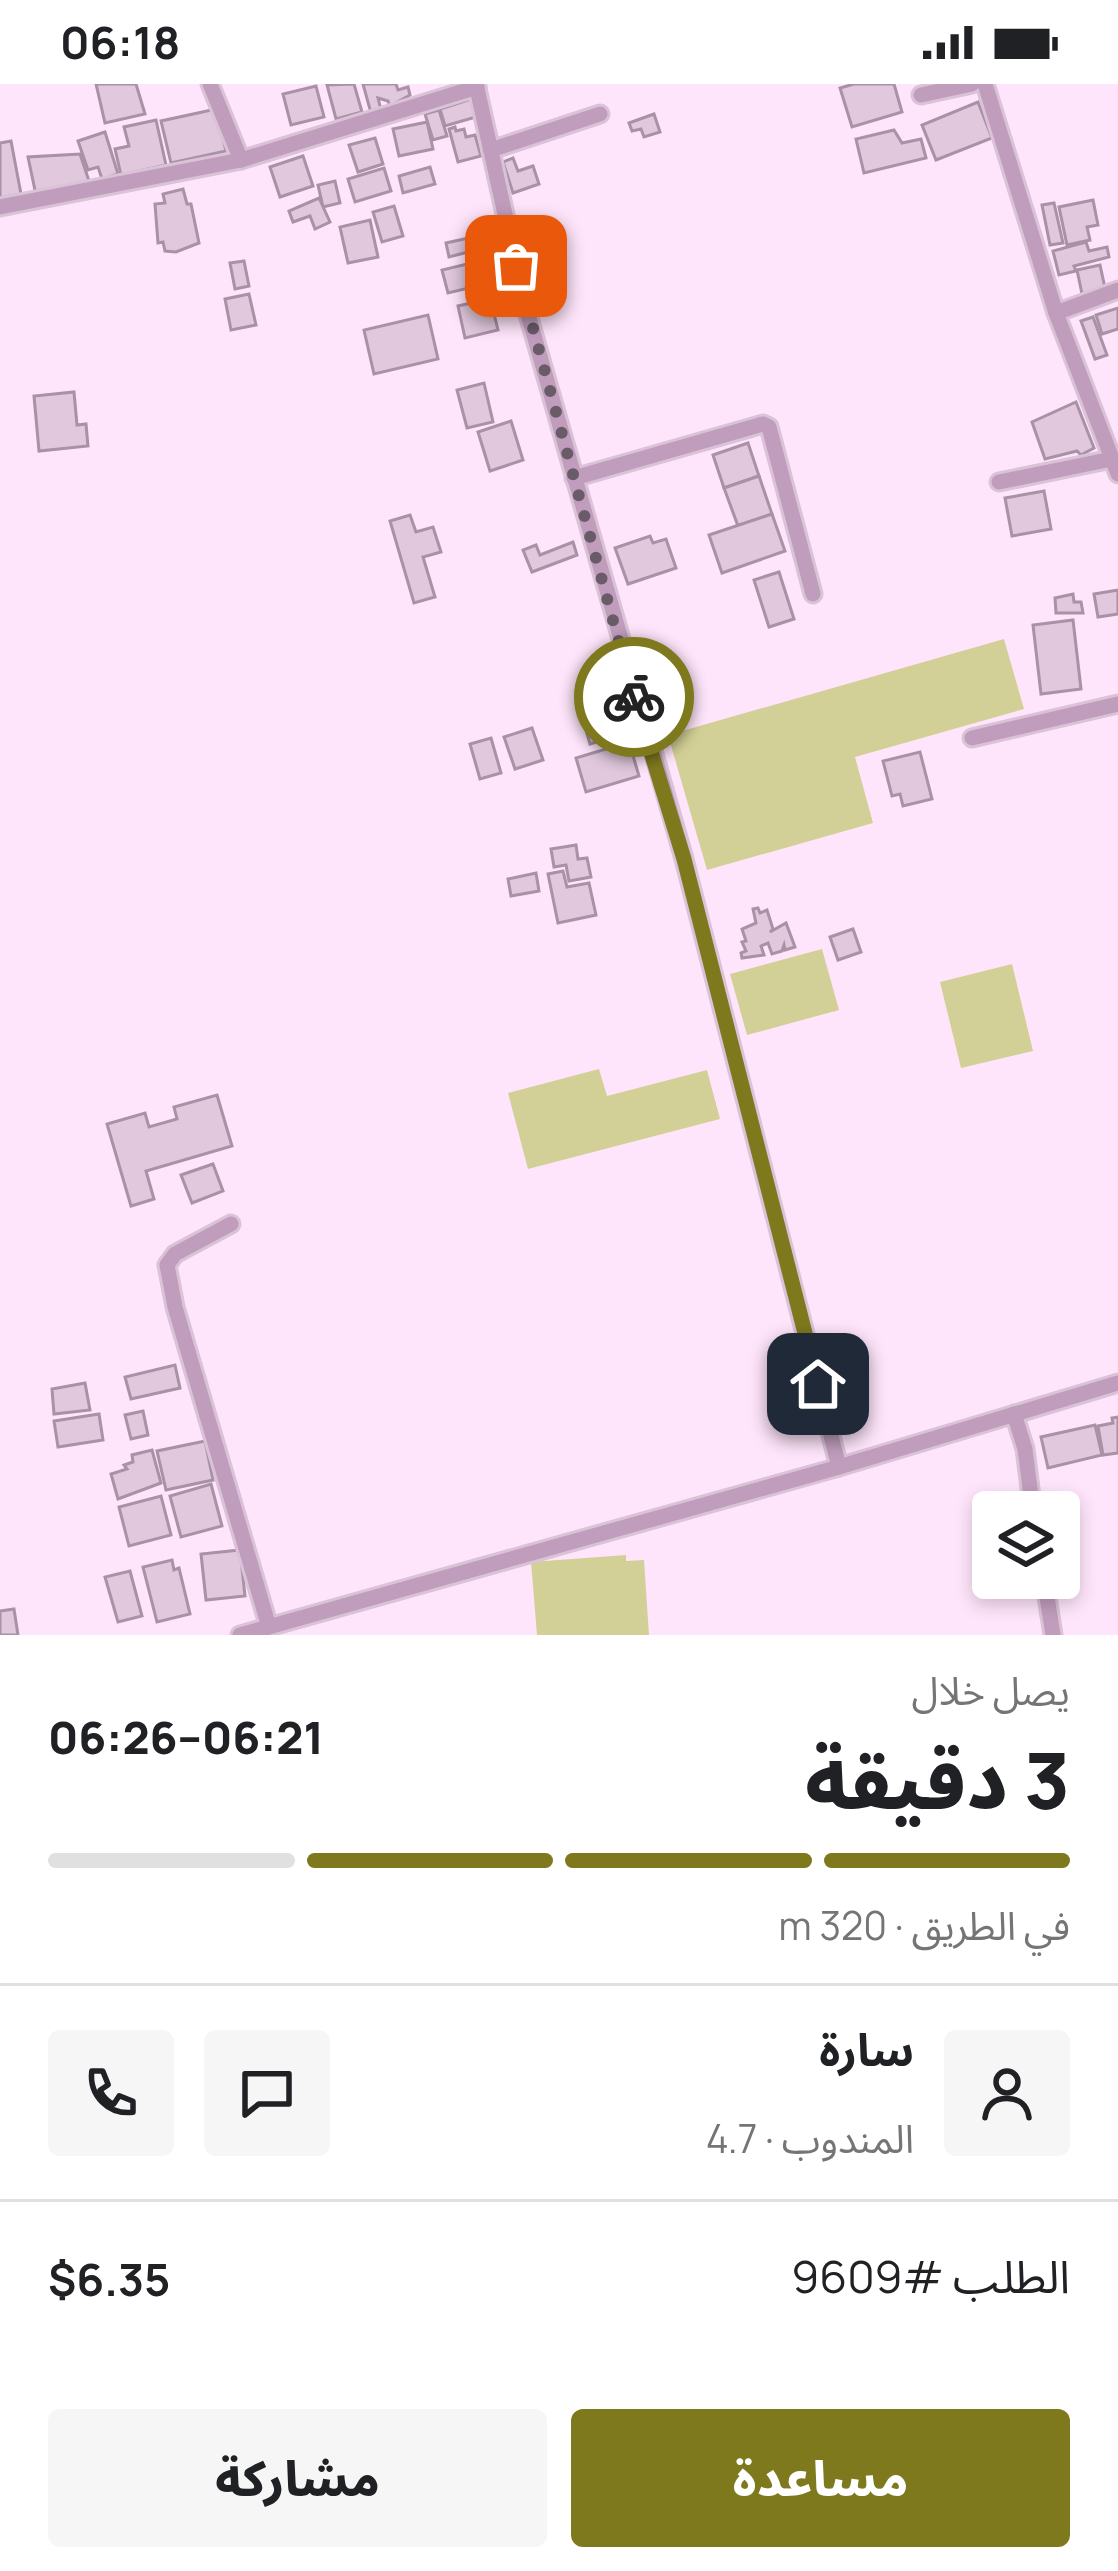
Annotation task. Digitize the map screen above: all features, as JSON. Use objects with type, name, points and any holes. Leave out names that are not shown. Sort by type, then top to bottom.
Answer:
[{"type":"street","points":[[210,84],[241,160]]},
{"type":"street","points":[[921,95],[972,84]]},
{"type":"street","points":[[986,84],[1056,313],[1115,466],[999,482]]},
{"type":"street","points":[[0,207],[241,160],[477,85],[525,304],[684,859],[839,1467]]},
{"type":"street","points":[[491,149],[600,114]]},
{"type":"street","points":[[1056,313],[1118,290]]},
{"type":"street","points":[[574,478],[763,424],[772,435],[813,593]]},
{"type":"street","points":[[972,739],[1118,704]]},
{"type":"street","points":[[231,1224],[175,1254],[167,1265],[175,1307],[269,1627]]},
{"type":"street","points":[[240,1635],[839,1467],[1118,1383]]},
{"type":"street","points":[[1014,1414],[1031,1491]]},
{"type":"street","points":[[1047,1599],[1053,1635]]},
{"type":"shaded area","points":[[1004,639],[1024,709],[855,757],[873,823],[707,870],[668,735]]},
{"type":"shaded area","points":[[822,949],[839,1010],[747,1035],[730,974]]},
{"type":"shaded area","points":[[1012,964],[1033,1051],[961,1068],[940,982]]},
{"type":"shaded area","points":[[599,1069],[607,1096],[707,1070],[720,1119],[528,1169],[508,1093]]},
{"type":"shaded area","points":[[626,1555],[626,1561],[644,1560],[649,1635],[537,1635],[531,1562]]},
{"type":"building","points":[[96,84],[136,84],[145,114],[105,123]]},
{"type":"building","points":[[354,84],[362,112],[336,119],[327,85]]},
{"type":"building","points":[[363,84],[396,84],[398,90],[408,87],[410,95],[390,106],[378,98],[381,110],[371,113]]},
{"type":"building","points":[[894,84],[902,112],[852,127],[840,88]]},
{"type":"building","points":[[316,86],[324,117],[291,125],[283,94]]},
{"type":"building","points":[[471,99],[476,117],[445,126],[440,109]]},
{"type":"building","points":[[978,102],[992,138],[936,160],[922,125]]},
{"type":"building","points":[[216,109],[226,151],[171,163],[161,121]]},
{"type":"building","points":[[439,110],[447,136],[433,140],[425,114]]},
{"type":"building","points":[[654,114],[660,132],[644,137],[641,129],[632,131],[629,123]]},
{"type":"building","points":[[156,120],[166,165],[121,175],[115,149],[129,146],[124,127]]},
{"type":"building","points":[[427,122],[433,149],[399,156],[393,129]]},
{"type":"building","points":[[449,129],[456,131],[464,129],[466,137],[475,135],[481,156],[458,162]]},
{"type":"building","points":[[894,130],[902,143],[921,139],[926,158],[864,173],[856,139]]},
{"type":"building","points":[[105,132],[118,174],[102,179],[98,167],[88,170],[78,141]]},
{"type":"building","points":[[375,138],[383,164],[358,172],[349,145]]},
{"type":"building","points":[[11,141],[21,194],[0,198],[0,143]]},
{"type":"building","points":[[80,154],[90,184],[36,195],[28,157]]},
{"type":"building","points":[[303,156],[313,186],[280,197],[270,167]]},
{"type":"building","points":[[513,158],[518,171],[533,166],[539,184],[513,193],[503,162]]},
{"type":"building","points":[[430,167],[435,184],[403,193],[399,176]]},
{"type":"building","points":[[384,168],[391,191],[355,202],[348,179]]},
{"type":"building","points":[[335,181],[340,203],[323,207],[318,185]]},
{"type":"building","points":[[183,189],[199,243],[165,251],[163,242],[158,243],[155,204],[165,203],[163,194]]},
{"type":"building","points":[[319,198],[330,222],[315,229],[310,216],[293,222],[289,211]]},
{"type":"building","points":[[1093,200],[1098,225],[1087,227],[1090,240],[1067,245],[1059,207]]},
{"type":"building","points":[[1054,203],[1063,243],[1050,245],[1042,205]]},
{"type":"building","points":[[394,206],[403,236],[382,242],[373,212]]},
{"type":"building","points":[[370,220],[378,257],[348,263],[340,227]]},
{"type":"building","points":[[473,237],[476,250],[449,257],[446,243]]},
{"type":"building","points":[[1086,242],[1089,251],[1107,247],[1109,257],[1059,275],[1053,251]]},
{"type":"building","points":[[492,260],[500,285],[512,282],[514,288],[478,298],[470,270]]},
{"type":"building","points":[[244,261],[249,286],[235,289],[230,263]]},
{"type":"building","points":[[467,264],[473,287],[448,293],[442,270]]},
{"type":"building","points":[[1100,265],[1105,288],[1082,294],[1077,270]]},
{"type":"building","points":[[249,294],[256,325],[231,330],[225,299]]},
{"type":"building","points":[[484,300],[485,308],[492,306],[498,330],[465,338],[458,306]]},
{"type":"building","points":[[1118,308],[1118,329],[1102,334],[1096,315]]},
{"type":"building","points":[[428,315],[438,359],[374,374],[364,330]]},
{"type":"building","points":[[1093,317],[1107,355],[1095,359],[1081,321]]},
{"type":"building","points":[[484,383],[493,422],[467,428],[457,390]]},
{"type":"building","points":[[74,392],[77,425],[86,424],[88,446],[39,451],[34,396]]},
{"type":"building","points":[[1076,402],[1094,448],[1081,455],[1077,451],[1045,459],[1032,422]]},
{"type":"building","points":[[511,421],[523,460],[490,471],[478,432]]},
{"type":"building","points":[[748,443],[759,476],[724,488],[713,455]]},
{"type":"building","points":[[759,476],[772,514],[738,526],[724,488]]},
{"type":"building","points":[[1044,491],[1051,529],[1012,536],[1005,498]]},
{"type":"building","points":[[772,514],[785,551],[722,573],[709,535]]},
{"type":"building","points":[[410,515],[416,532],[433,527],[441,552],[423,557],[435,597],[414,603],[390,521]]},
{"type":"building","points":[[650,536],[653,543],[666,539],[676,568],[628,584],[615,548]]},
{"type":"building","points":[[573,542],[577,555],[532,572],[523,550],[536,545],[540,555]]},
{"type":"building","points":[[779,572],[794,619],[769,627],[754,580]]},
{"type":"building","points":[[1118,590],[1118,614],[1098,617],[1094,594]]},
{"type":"building","points":[[1073,594],[1083,613],[1056,613],[1055,598]]},
{"type":"building","points":[[1073,620],[1081,689],[1041,694],[1033,625]]},
{"type":"building","points":[[616,695],[628,732],[590,744],[582,716],[590,714],[587,704]]},
{"type":"building","points":[[532,728],[543,760],[515,769],[504,737]]},
{"type":"building","points":[[491,738],[501,773],[480,779],[470,744]]},
{"type":"building","points":[[629,742],[639,776],[586,792],[576,758]]},
{"type":"building","points":[[920,752],[932,799],[903,806],[900,794],[892,796],[883,761]]},
{"type":"building","points":[[576,845],[578,859],[587,858],[591,877],[569,881],[566,865],[554,867],[551,849]]},
{"type":"building","points":[[563,871],[567,887],[589,883],[596,915],[558,923],[548,874]]},
{"type":"building","points":[[536,873],[539,891],[511,896],[508,879]]},
{"type":"building","points":[[753,909],[760,913],[767,910],[770,932],[786,923],[795,947],[785,950],[784,945],[772,954],[768,943],[761,946],[764,955],[742,958],[746,951],[742,942],[746,941],[742,929],[756,923]]},
{"type":"building","points":[[853,929],[861,952],[838,960],[830,937]]},
{"type":"building","points":[[217,1095],[232,1146],[146,1171],[154,1199],[131,1206],[107,1124],[145,1113],[149,1127],[177,1119],[174,1107]]},
{"type":"building","points":[[213,1164],[223,1191],[192,1203],[181,1175]]},
{"type":"building","points":[[175,1365],[180,1388],[131,1399],[125,1377]]},
{"type":"building","points":[[85,1383],[90,1410],[54,1414],[52,1389]]},
{"type":"building","points":[[143,1411],[148,1435],[131,1439],[125,1415]]},
{"type":"building","points":[[99,1414],[103,1440],[58,1447],[54,1421]]},
{"type":"building","points":[[1118,1417],[1118,1453],[1103,1455],[1098,1426]]},
{"type":"building","points":[[1095,1425],[1102,1455],[1048,1468],[1041,1437]]},
{"type":"building","points":[[205,1441],[213,1480],[166,1490],[157,1451]]},
{"type":"building","points":[[152,1450],[161,1483],[118,1499],[111,1474],[127,1469],[124,1465],[133,1462],[132,1455]]},
{"type":"building","points":[[211,1484],[222,1526],[181,1537],[170,1496]]},
{"type":"building","points":[[161,1496],[171,1535],[129,1546],[119,1507]]},
{"type":"building","points":[[240,1550],[245,1596],[206,1600],[201,1554]]},
{"type":"building","points":[[172,1560],[174,1570],[179,1568],[190,1614],[157,1622],[143,1567]]},
{"type":"building","points":[[130,1571],[142,1616],[118,1622],[105,1577]]},
{"type":"building","points":[[14,1609],[18,1635],[0,1635],[0,1611]]},
{"type":"way so far","points":[[516,266],[634,697]]},
{"type":"route","points":[[634,697],[684,859],[818,1384]]}]
